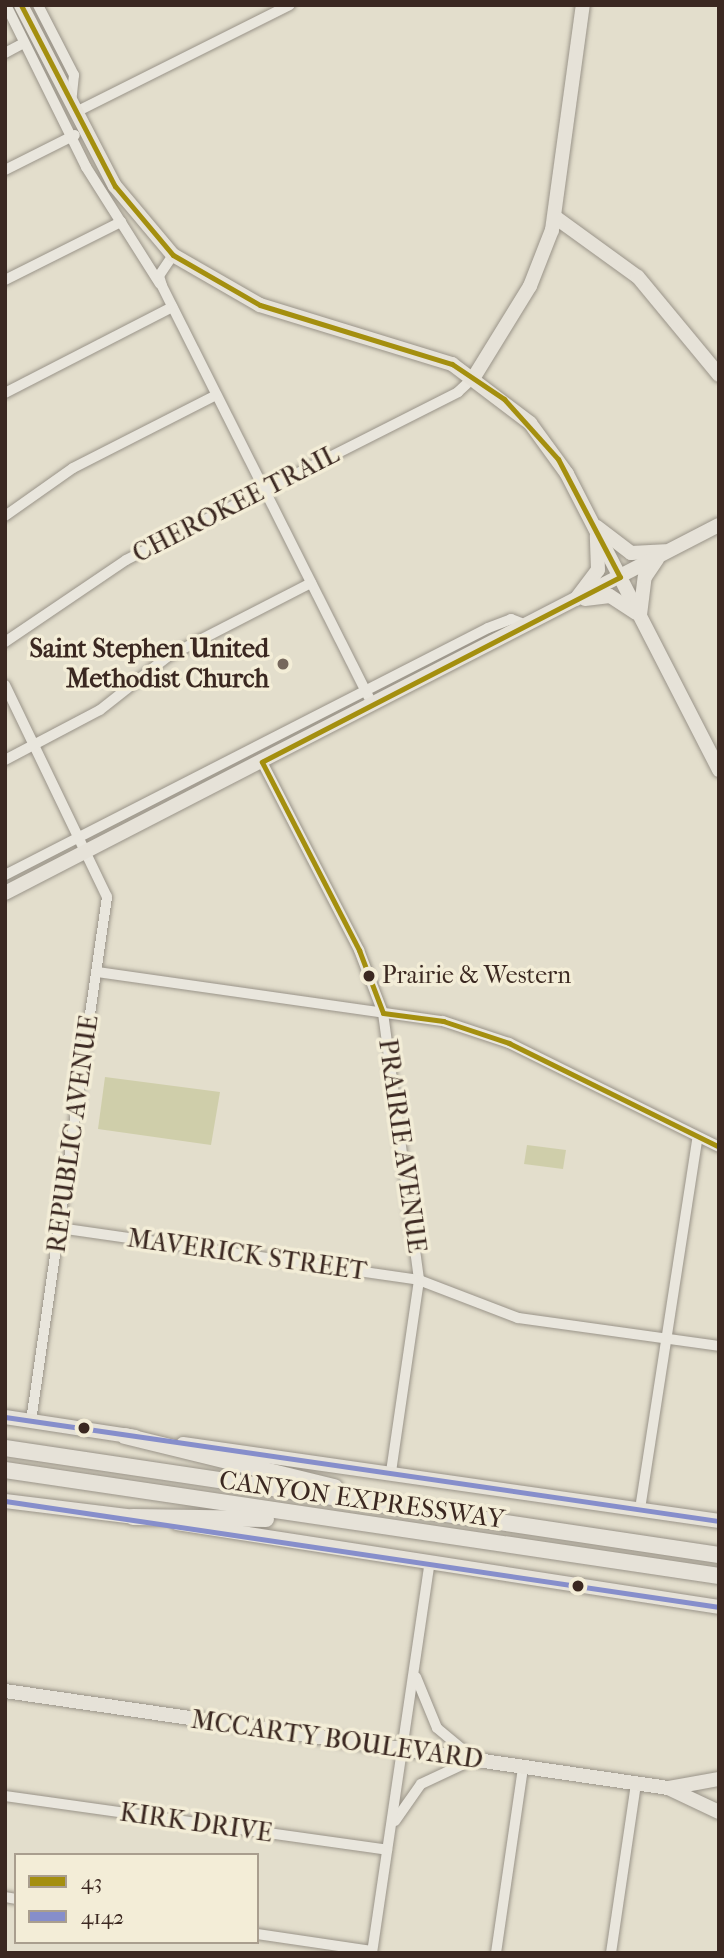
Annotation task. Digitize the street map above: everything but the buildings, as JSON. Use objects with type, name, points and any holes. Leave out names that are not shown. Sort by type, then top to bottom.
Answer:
[{"type":"highway","points":[[125,1436],[446,1513]]},
{"type":"highway","name":"CANYON EXPRESSWAY","points":[[5,1448],[719,1555]]},
{"type":"highway","name":"CANYON EXPRESSWAY","points":[[5,1470],[691,1572],[719,1579]]},
{"type":"highway","points":[[133,1517],[331,1519]]},
{"type":"main road","points":[[474,377],[530,286],[555,217],[583,5]]},
{"type":"main road","points":[[32,7],[48,74],[74,107],[85,130],[145,227],[176,257],[260,305],[404,345],[474,377],[541,435],[595,527],[717,761]]},
{"type":"main road","points":[[555,217],[638,277],[719,376]]},
{"type":"main road","points":[[5,893],[719,525]]},
{"type":"main road","points":[[595,527],[631,553],[665,552]]},
{"type":"main road","points":[[576,600],[598,570],[595,527]]},
{"type":"main road","points":[[640,616],[645,577],[665,552]]},
{"type":"main road","points":[[576,600],[610,596],[640,616]]},
{"type":"main road","points":[[5,1417],[719,1521]]},
{"type":"main road","points":[[5,1501],[430,1561],[719,1607]]},
{"type":"main road","name":"MCCARTY BOULEVARD","points":[[5,1691],[668,1788],[719,1812]]},
{"type":"main road","name":"MCCARTY BOULEVARD","points":[[668,1788],[719,1779]]},
{"type":"street","points":[[6,5],[24,43],[48,74],[71,137],[162,286],[373,705]]},
{"type":"street","points":[[32,7],[74,75],[74,107],[290,5]]},
{"type":"street","points":[[5,52],[24,43]]},
{"type":"street","points":[[5,170],[85,130]]},
{"type":"street","points":[[5,280],[121,222]]},
{"type":"street","points":[[133,237],[145,227]]},
{"type":"street","points":[[162,286],[159,276],[176,257]]},
{"type":"street","points":[[5,393],[172,307]]},
{"type":"street","name":"CHEROKEE TRAIL","points":[[5,642],[125,560],[458,392],[474,377]]},
{"type":"street","points":[[5,516],[74,468],[216,395]]},
{"type":"street","points":[[5,760],[100,710],[167,657],[312,583]]},
{"type":"street","points":[[5,876],[499,622],[527,625]]},
{"type":"street","name":"REPUBLIC AVENUE","points":[[5,685],[89,850],[107,897],[31,1421]]},
{"type":"street","name":"PRAIRIE AVENUE","points":[[262,762],[359,950],[383,1013],[417,1225],[419,1280],[391,1473]]},
{"type":"street","points":[[118,817],[126,831]]},
{"type":"street","points":[[97,972],[443,1021],[509,1043],[696,1139],[719,1147]]},
{"type":"street","points":[[640,1509],[696,1139]]},
{"type":"street","name":"MAVERICK STREET","points":[[59,1228],[419,1280],[518,1318],[719,1346]]},
{"type":"street","points":[[259,1934],[372,1952],[430,1561]]},
{"type":"street","points":[[390,1830],[421,1784],[476,1759],[428,1715],[414,1666]]},
{"type":"street","points":[[496,1953],[523,1767]]},
{"type":"street","points":[[611,1953],[636,1783]]},
{"type":"street","name":"KIRK DRIVE","points":[[5,1796],[387,1850]]},
{"type":"green space","points":[[105,1077],[220,1092],[211,1145],[98,1129]]},
{"type":"green space","points":[[527,1145],[566,1150],[563,1169],[524,1164]]},
{"type":"transit line","name":"43","points":[[21,5],[115,186],[173,255],[260,305],[452,364],[504,399],[558,459],[620,577],[262,762],[359,950],[383,1013],[443,1021],[509,1043],[719,1147]]},
{"type":"transit line","name":"4142","points":[[5,1417],[719,1521]]},
{"type":"transit line","name":"4142","points":[[5,1501],[719,1607]]},
{"type":"place","name":"Saint Stephen United Methodist Church","points":[[283,664]]},
{"type":"place","name":"Prairie & Western","points":[[369,976]]}]
